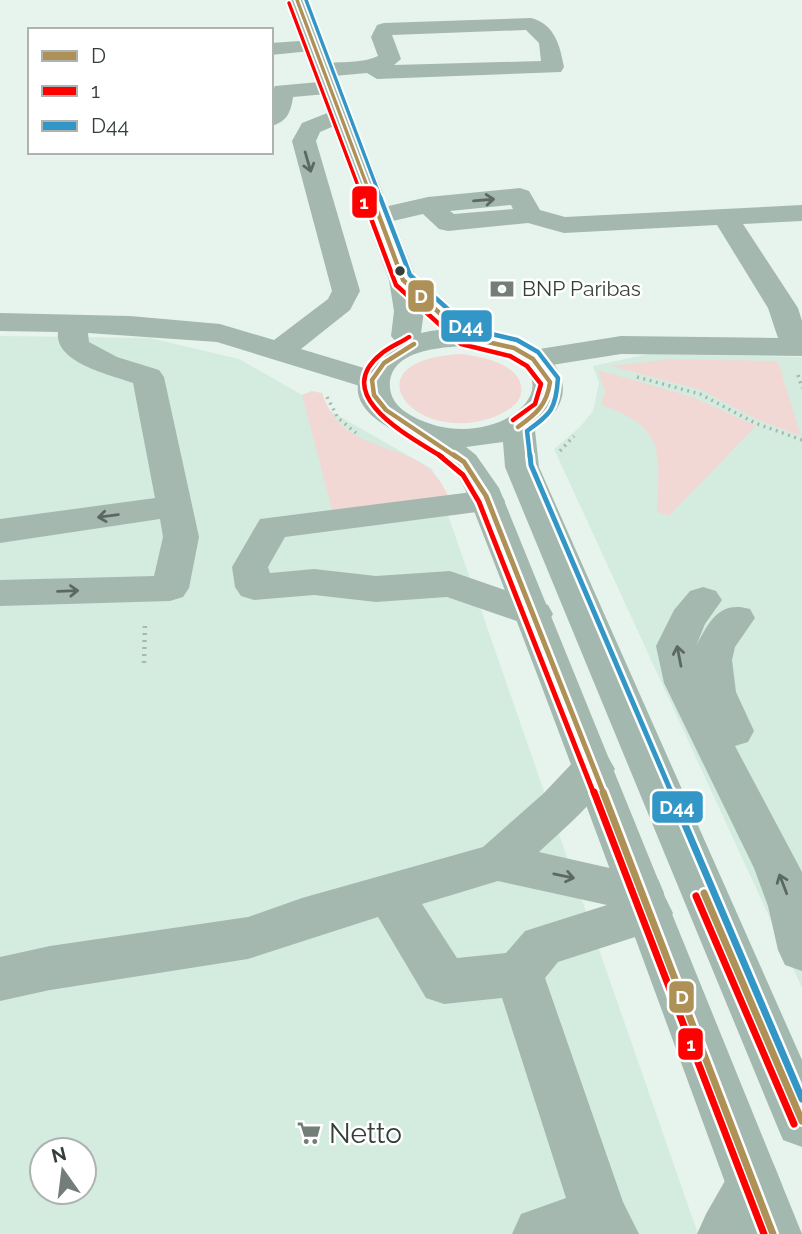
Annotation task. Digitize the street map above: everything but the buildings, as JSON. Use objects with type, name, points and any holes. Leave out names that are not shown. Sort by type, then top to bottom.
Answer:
[{"type":"main road","points":[[296,0],[403,280],[409,311],[406,336],[414,344]]},
{"type":"main road","points":[[403,280],[466,337]]},
{"type":"main road","points":[[422,432],[449,437],[477,437],[518,427],[542,410],[550,395],[550,382],[533,359],[503,344],[466,337],[439,338],[414,344],[394,354],[380,366],[373,381],[374,396],[383,410],[422,432],[464,462],[488,501],[764,1210]]},
{"type":"main road","points":[[518,427],[522,467],[802,1121]]},
{"type":"street","points":[[283,91],[374,66],[390,59],[381,37],[384,29],[531,24],[549,41],[553,67],[377,72],[374,66]]},
{"type":"street","points":[[273,49],[314,46]]},
{"type":"street","points":[[273,62],[283,91],[280,111],[273,117]]},
{"type":"street","points":[[278,352],[340,304],[346,291],[304,141],[310,128],[340,115]]},
{"type":"street","points":[[380,216],[422,206],[520,196],[529,215],[564,225],[802,213]]},
{"type":"street","points":[[533,359],[621,345],[799,347],[783,308],[725,217]]},
{"type":"street","points":[[0,322],[154,327],[220,333],[373,381]]},
{"type":"street","points":[[0,593],[170,588],[181,537],[149,377],[106,364],[75,347],[72,335],[77,324]]},
{"type":"street","points":[[488,501],[272,527],[250,567],[254,587],[314,582],[376,589],[450,584],[534,614]]},
{"type":"street","points":[[0,531],[175,506]]},
{"type":"street","points":[[802,858],[725,716],[714,686],[712,667],[720,609],[688,619],[676,646],[684,683],[776,867],[792,906],[802,950]]},
{"type":"street","points":[[0,979],[50,968],[248,938],[302,919],[498,862],[560,805],[593,769]]},
{"type":"street","points":[[498,862],[645,903]]},
{"type":"street","points":[[389,893],[444,982],[519,974],[542,946],[645,903]]},
{"type":"street","points":[[519,974],[605,1225],[541,1234]]},
{"type":"street","points":[[726,1234],[764,1210]]},
{"type":"path","points":[[629,375],[700,394],[755,423],[802,440]]},
{"type":"shaded area","points":[[0,336],[150,338],[239,359],[432,469],[698,1234],[0,1234]]},
{"type":"shaded area","points":[[460,354],[500,363],[509,369],[521,384],[521,394],[517,402],[494,417],[464,423],[438,421],[417,412],[404,399],[399,384],[406,371],[426,360]]},
{"type":"shaded area","points":[[648,354],[802,357],[802,988],[554,449],[580,427],[593,411],[599,383],[593,366]]},
{"type":"shaded area","points":[[671,359],[778,361],[801,436],[758,420],[701,390],[610,366]]},
{"type":"shaded area","points":[[598,370],[693,397],[756,426],[669,516],[657,512],[658,473],[654,444],[648,432],[637,422],[601,405],[605,391]]},
{"type":"shaded area","points":[[312,391],[322,393],[333,415],[348,430],[421,463],[436,476],[448,496],[332,510],[302,395]]},
{"type":"transit line","name":"D","points":[[297,0],[403,280],[466,337],[514,348],[533,359],[550,382],[547,398],[541,409],[518,427]]},
{"type":"transit line","name":"D44","points":[[306,0],[410,275],[470,329],[517,340],[538,352],[558,378],[557,397],[550,415],[527,431],[531,465],[802,1099]]},
{"type":"transit line","name":"1","points":[[289,3],[396,285],[461,344],[510,356],[527,366],[541,384],[535,404],[513,420]]},
{"type":"transit line","name":"1","points":[[409,337],[378,356],[365,374],[364,391],[373,407],[388,421],[458,469],[476,495],[764,1234]]},
{"type":"transit line","name":"D","points":[[414,344],[384,363],[372,380],[374,395],[386,410],[464,462],[486,496],[773,1234]]},
{"type":"transit line","name":"D","points":[[704,893],[802,1121]]},
{"type":"transit line","name":"1","points":[[696,896],[794,1124]]},
{"type":"place","name":"BNP Paribas","points":[[502,289]]},
{"type":"place","name":"Netto","points":[[309,1133]]}]
